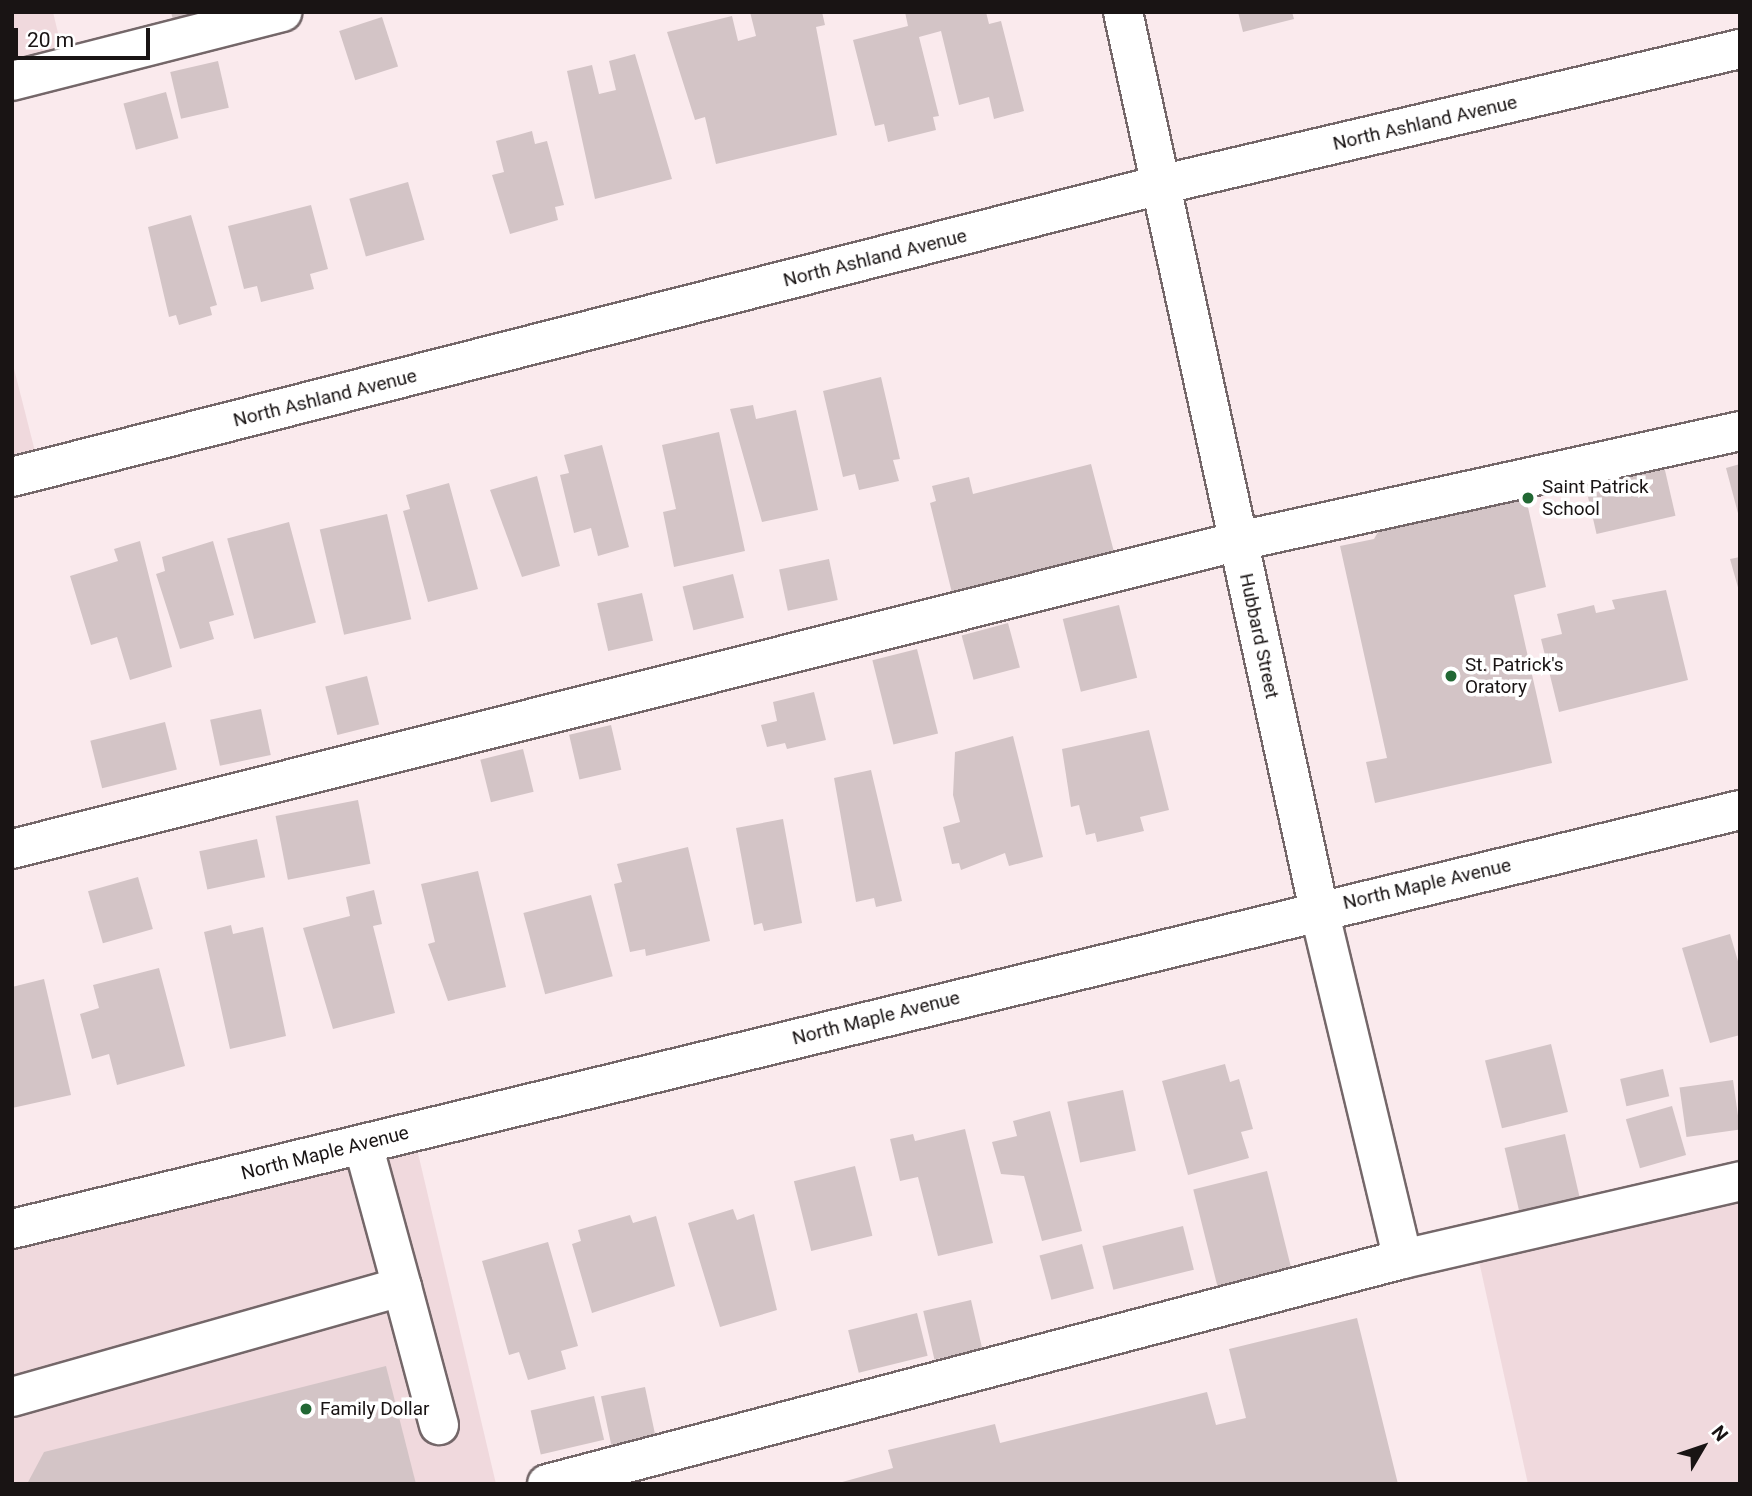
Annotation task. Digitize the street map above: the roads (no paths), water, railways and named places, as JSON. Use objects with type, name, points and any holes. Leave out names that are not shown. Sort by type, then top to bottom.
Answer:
[{"type":"street","points":[[12,81],[282,12]]},
{"type":"street","name":"Hubbard Street","points":[[1123,12],[1320,910],[1403,1259]]},
{"type":"street","name":"North Ashland Avenue","points":[[12,477],[1160,185],[1740,49]]},
{"type":"street","points":[[12,849],[1239,541],[1740,431]]},
{"type":"street","name":"North Maple Avenue","points":[[12,1229],[1740,810]]},
{"type":"street","points":[[363,1144],[439,1425]]},
{"type":"street","points":[[547,1484],[1403,1259],[1740,1181]]},
{"type":"street","points":[[12,1397],[402,1287]]},
{"type":"place","name":"Saint Patrick School","points":[[1528,498]]},
{"type":"place","name":"St. Patrick's Oratory","points":[[1451,676]]},
{"type":"place","name":"Family Dollar","points":[[306,1409]]}]
